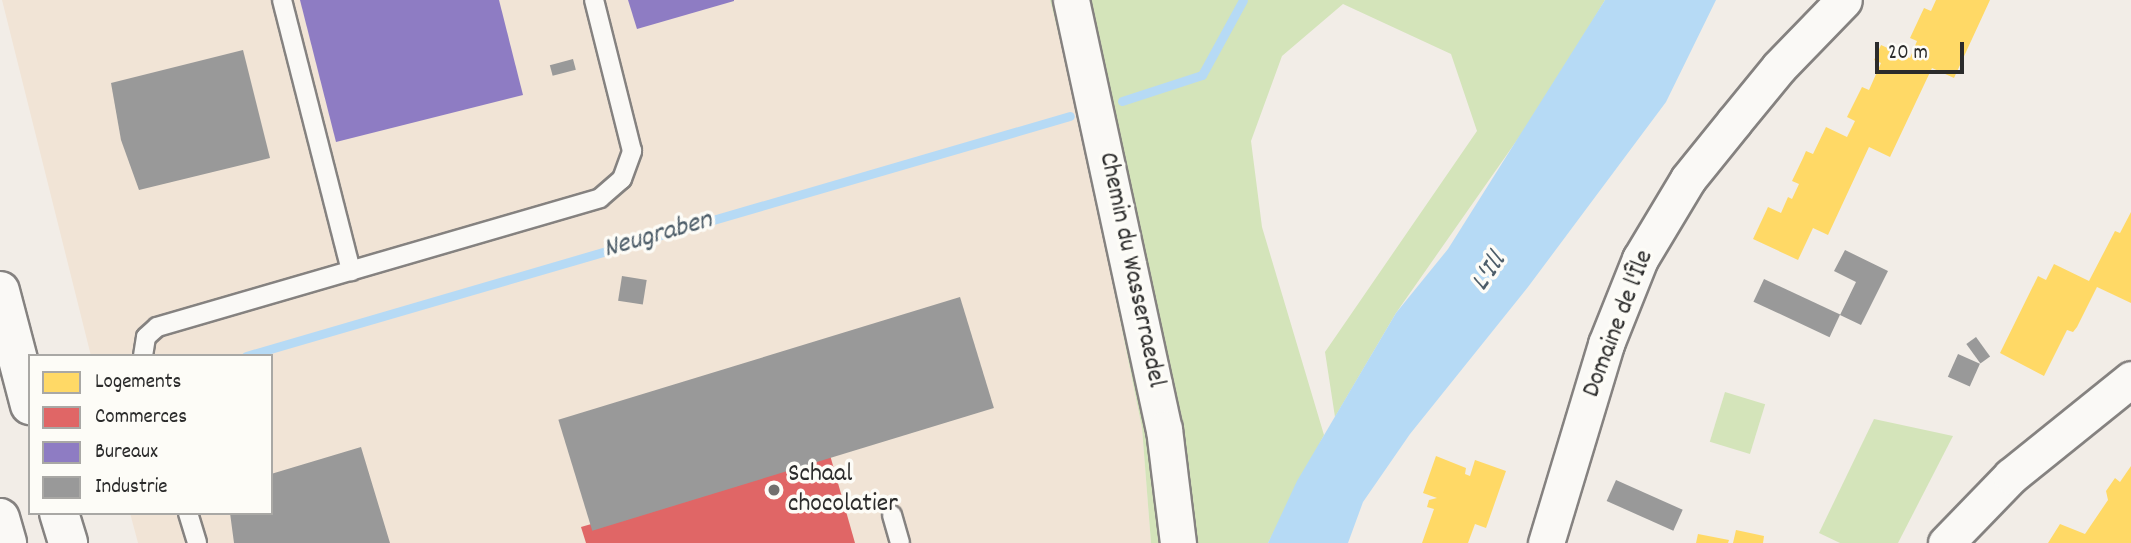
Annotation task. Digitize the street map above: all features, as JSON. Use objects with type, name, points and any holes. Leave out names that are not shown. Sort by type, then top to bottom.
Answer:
[{"type":"highway","points":[[0,291],[28,397]]},
{"type":"highway","points":[[60,515],[68,543]]},
{"type":"highway","points":[[0,518],[7,543]]},
{"type":"street","name":"Chemin du Wasserraedel","points":[[1071,0],[1164,429],[1178,543]]},
{"type":"street","name":"Domaine de l'Île","points":[[1546,543],[1606,344],[1640,259],[1688,179],[1779,67],[1844,0]]},
{"type":"street","points":[[1946,543],[2011,476],[2131,379]]},
{"type":"lane","points":[[282,0],[351,271]]},
{"type":"lane","points":[[143,354],[146,337],[157,327],[600,198],[622,179],[632,151],[594,0]]},
{"type":"lane","points":[[189,515],[197,543]]},
{"type":"lane","points":[[892,515],[900,543]]},
{"type":"shaded area","points":[[2,0],[1050,0],[1076,103],[1142,428],[1151,543],[138,543],[131,515],[273,515],[273,354],[90,354]]},
{"type":"green space","points":[[1050,0],[1605,0],[1545,100],[1396,313],[1335,417],[1325,352],[1477,131],[1451,54],[1343,4],[1282,56],[1251,141],[1262,227],[1324,435],[1268,543],[1151,543],[1142,428],[1076,103]]},
{"type":"green space","points":[[1725,392],[1765,404],[1750,454],[1710,442]]},
{"type":"green space","points":[[1874,419],[1953,436],[1898,543],[1840,543],[1819,533]]},
{"type":"water","name":"L'Ill","points":[[1605,0],[1716,0],[1666,102],[1528,287],[1410,434],[1363,502],[1348,543],[1268,543],[1297,481],[1396,313],[1448,249]]},
{"type":"building: Logements","points":[[1936,0],[1990,0],[1954,78],[1932,68],[1890,157],[1869,147],[1828,235],[1813,228],[1798,260],[1753,239],[1768,207],[1781,213],[1788,197],[1792,199],[1799,184],[1792,181],[1806,151],[1813,154],[1826,127],[1847,137],[1855,121],[1847,117],[1862,87],[1869,90],[1881,63],[1874,60],[1881,45],[1910,58],[1917,41],[1910,38],[1924,8],[1931,11]]},
{"type":"building: Logements","points":[[2131,212],[2131,303],[2097,287],[2077,327],[2073,332],[2067,330],[2044,376],[2000,353],[2038,276],[2046,280],[2054,264],[2089,281],[2115,231],[2120,233]]},
{"type":"building: Logements","points":[[1436,456],[1466,468],[1465,474],[1470,476],[1475,460],[1506,471],[1486,528],[1475,524],[1468,543],[1422,543],[1434,509],[1427,507],[1429,500],[1437,498],[1423,493]]},
{"type":"building: Logements","points":[[2131,466],[2131,543],[2048,543],[2060,524],[2085,534],[2108,500],[2106,491],[2115,478],[2120,482]]},
{"type":"building: Logements","points":[[1736,530],[1764,536],[1763,543],[1733,543]]},
{"type":"building: Logements","points":[[1698,534],[1729,540],[1728,543],[1696,543]]},
{"type":"building: Commerces","name":"Schaal chocolatier","points":[[830,455],[855,543],[586,543],[581,527]]},
{"type":"building: Bureaux","points":[[300,0],[499,0],[523,95],[336,142]]},
{"type":"building: Bureaux","points":[[628,0],[734,0],[734,1],[637,29]]},
{"type":"building: Industrie","points":[[243,50],[270,158],[139,190],[121,140],[111,83]]},
{"type":"building: Industrie","points":[[573,59],[576,70],[553,76],[550,65]]},
{"type":"building: Industrie","points":[[1845,250],[1888,271],[1861,325],[1840,315],[1856,282],[1834,271]]},
{"type":"building: Industrie","points":[[622,276],[647,280],[643,305],[618,301]]},
{"type":"building: Industrie","points":[[1764,279],[1840,314],[1830,337],[1753,302]]},
{"type":"building: Industrie","points":[[960,297],[994,408],[592,531],[558,420]]},
{"type":"building: Industrie","points":[[1976,337],[1990,356],[1980,363],[1966,344]]},
{"type":"building: Industrie","points":[[1958,354],[1980,364],[1970,387],[1948,377]]},
{"type":"building: Industrie","points":[[361,447],[390,543],[234,543],[230,515],[273,515],[273,473]]},
{"type":"building: Industrie","points":[[1616,480],[1683,510],[1673,531],[1607,501]]},
{"type":"waterway","name":"Neugraben","points":[[1122,101],[1202,75],[1243,0]]},
{"type":"waterway","name":"Neugraben","points":[[253,354],[1070,116]]},
{"type":"place","name":"Schaal chocolatier","points":[[774,490]]}]
